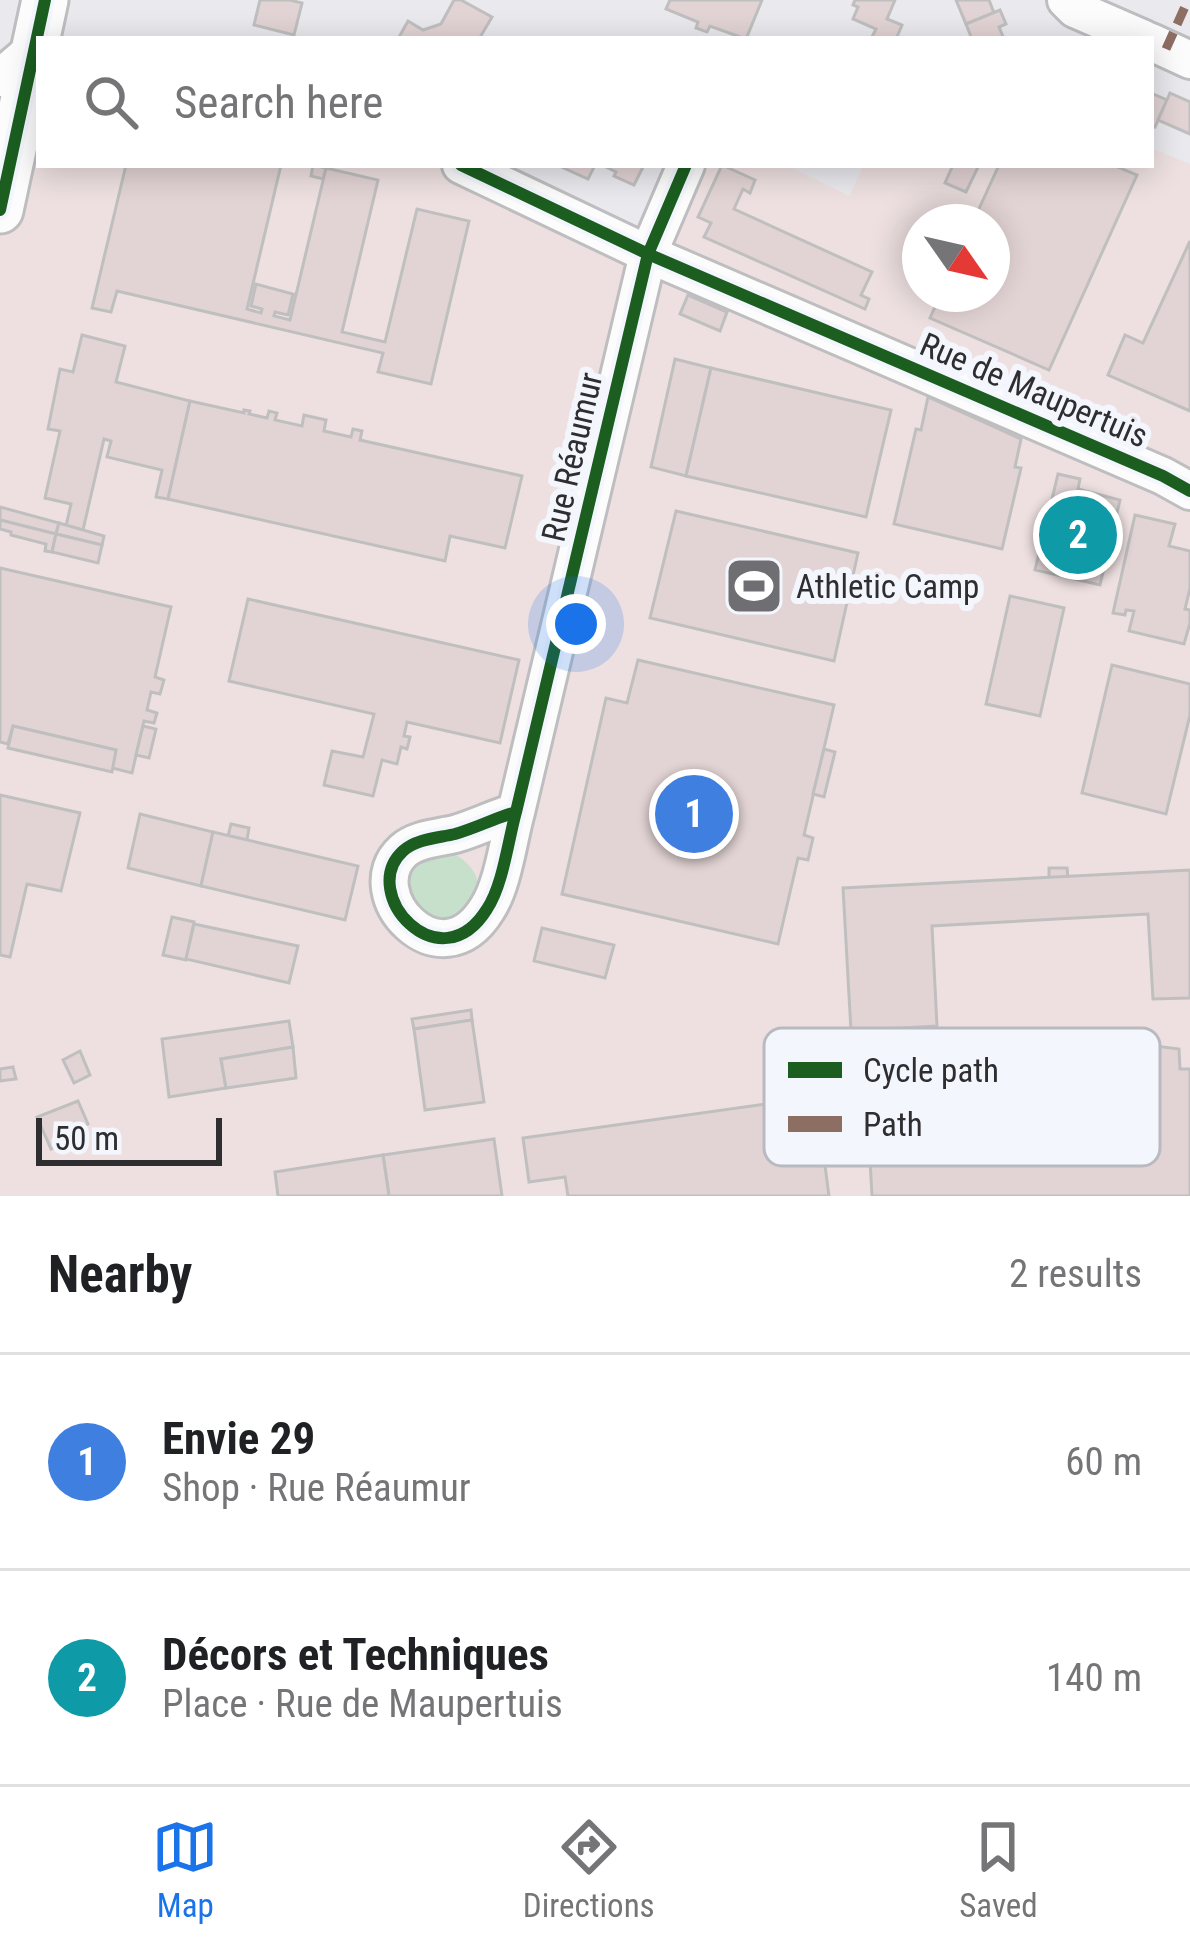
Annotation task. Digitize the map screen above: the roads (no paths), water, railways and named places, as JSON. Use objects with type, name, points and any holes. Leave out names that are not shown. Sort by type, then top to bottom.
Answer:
[{"type":"main road","points":[[39,36],[45,0]]},
{"type":"main road","points":[[0,210],[36,52]]},
{"type":"street","points":[[1066,0],[1076,9],[1139,36]]},
{"type":"street","points":[[1154,43],[1190,59]]},
{"type":"street","points":[[0,78],[36,49]]},
{"type":"street","name":"Rue de Maupertuis","points":[[466,168],[647,254],[1128,460],[1190,491]]},
{"type":"street","name":"Rue Réaumur","points":[[516,812],[647,254],[685,168]]},
{"type":"place","name":"Décors et Techniques","points":[[1078,535]]},
{"type":"place","name":"Athletic Camp","points":[[754,586]]},
{"type":"place","name":"Envie 29","points":[[694,814]]}]
